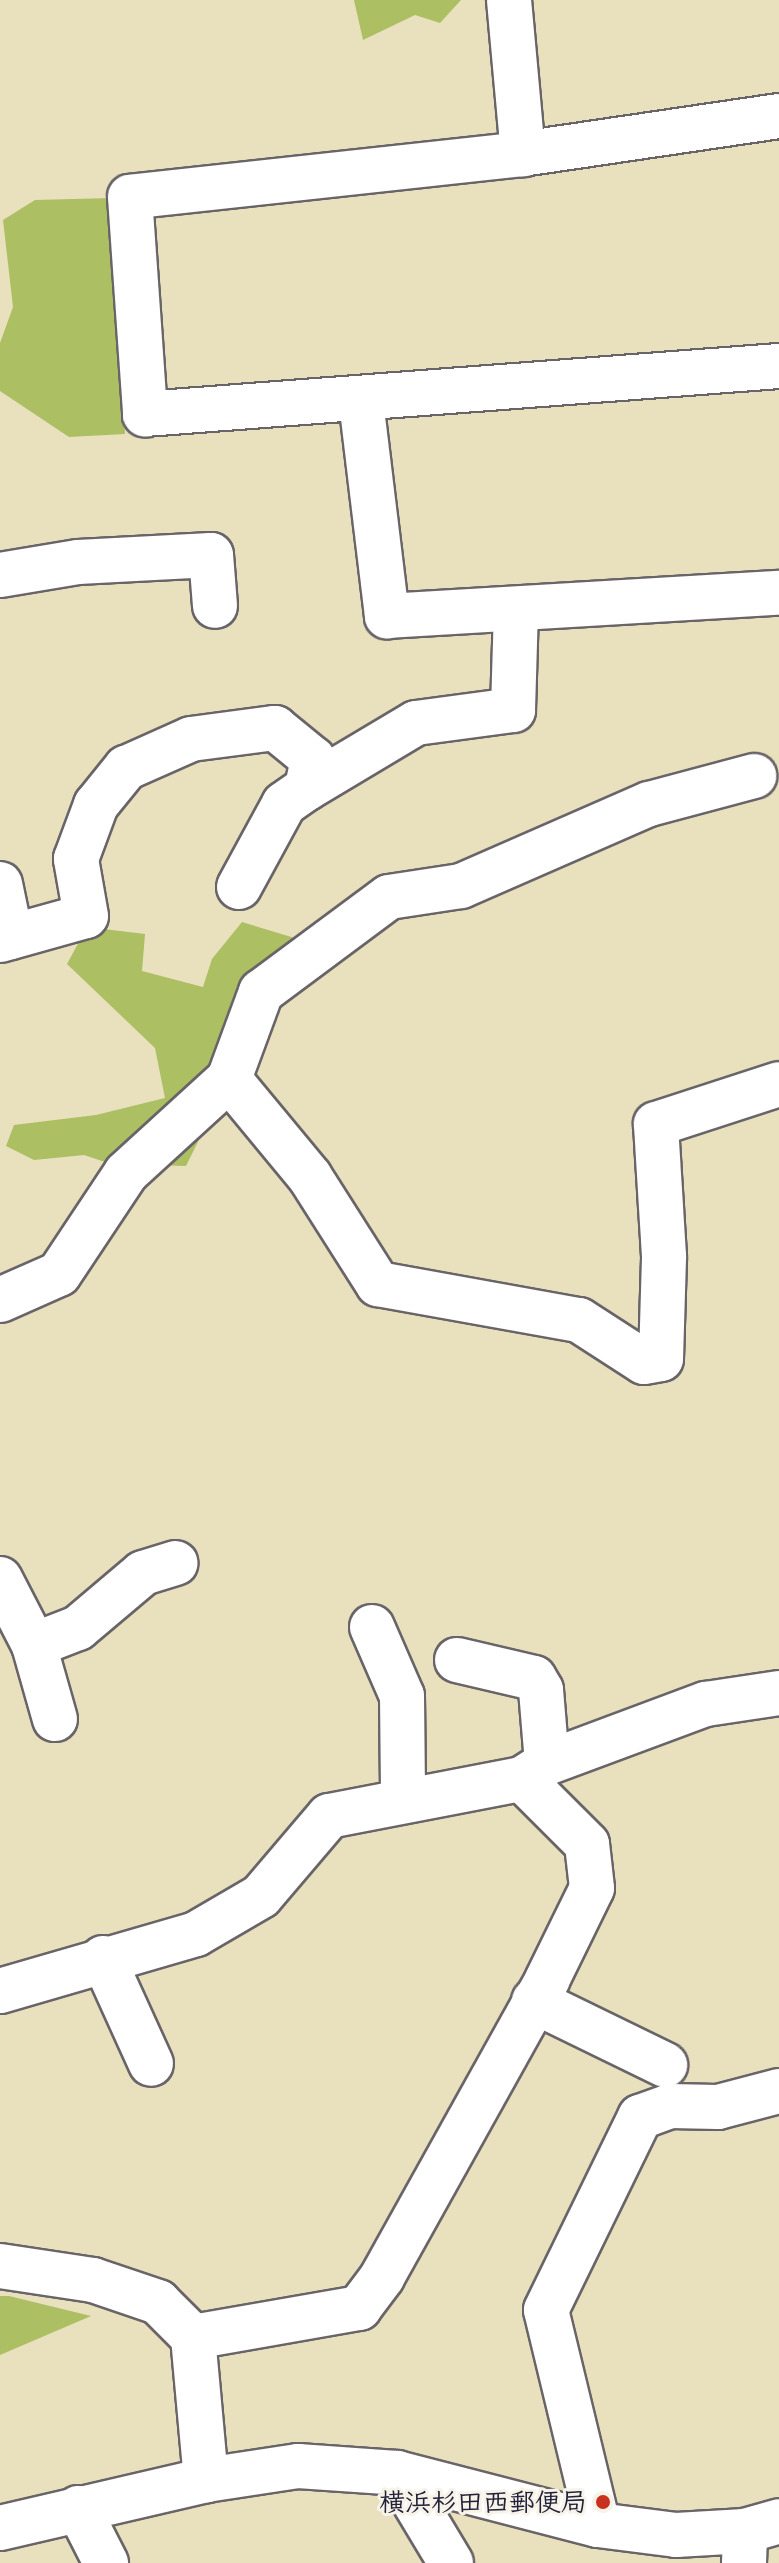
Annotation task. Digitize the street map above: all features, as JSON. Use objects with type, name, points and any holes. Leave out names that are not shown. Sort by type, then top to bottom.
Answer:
[{"type":"street","points":[[509,0],[523,154]]},
{"type":"street","points":[[779,116],[523,154],[130,197],[145,414],[361,401],[779,366]]},
{"type":"street","points":[[361,401],[387,616],[779,593]]},
{"type":"street","points":[[0,575],[78,562],[211,555],[215,606]]},
{"type":"street","points":[[239,887],[284,804],[307,788],[416,723],[513,710],[516,610]]},
{"type":"street","points":[[0,884],[6,938],[86,916],[76,859],[96,805],[126,768],[191,739],[275,728],[313,759],[307,788]]},
{"type":"street","points":[[0,1300],[59,1274],[126,1173],[229,1079],[261,992],[389,897],[461,886],[649,804],[754,776]]},
{"type":"street","points":[[229,1079],[310,1177],[378,1284],[579,1320],[644,1362],[661,1359],[664,1256],[656,1124],[779,1084]]},
{"type":"street","points":[[34,1645],[78,1628],[143,1573],[176,1563]]},
{"type":"street","points":[[0,1579],[34,1645],[55,1719]]},
{"type":"street","points":[[372,1627],[402,1696],[403,1799]]},
{"type":"street","points":[[193,2337],[359,2308],[382,2277],[534,2001],[592,1888],[587,1844],[535,1771],[541,1690],[534,1678],[457,1660]]},
{"type":"street","points":[[13,1986],[196,1934],[261,1896],[329,1816],[535,1771],[706,1704],[779,1693]]},
{"type":"street","points":[[103,1958],[151,2064]]},
{"type":"street","points":[[534,2001],[665,2065]]},
{"type":"street","points":[[598,2525],[546,2310],[640,2117],[670,2106],[718,2107],[779,2091]]},
{"type":"street","points":[[0,2266],[93,2280],[158,2302],[193,2337],[206,2480]]},
{"type":"street","points":[[0,2528],[206,2480],[298,2466],[397,2473],[598,2525],[676,2535],[756,2538]]},
{"type":"street","points":[[397,2473],[451,2563]]},
{"type":"street","points":[[78,2508],[106,2563]]},
{"type":"green space","points":[[354,0],[461,0],[440,23],[415,15],[363,40]]},
{"type":"green space","points":[[112,198],[125,434],[69,437],[0,391],[0,343],[13,307],[3,220],[35,200]]},
{"type":"green space","points":[[242,922],[298,939],[186,1166],[111,1164],[84,1155],[34,1160],[6,1146],[14,1125],[96,1115],[165,1098],[155,1048],[67,964],[87,927],[145,934],[142,971],[203,987],[212,959]]},
{"type":"green space","points":[[0,2296],[9,2296],[91,2316],[0,2355]]},
{"type":"place","name":"横浜杉田西郵便局","points":[[603,2502]]}]
